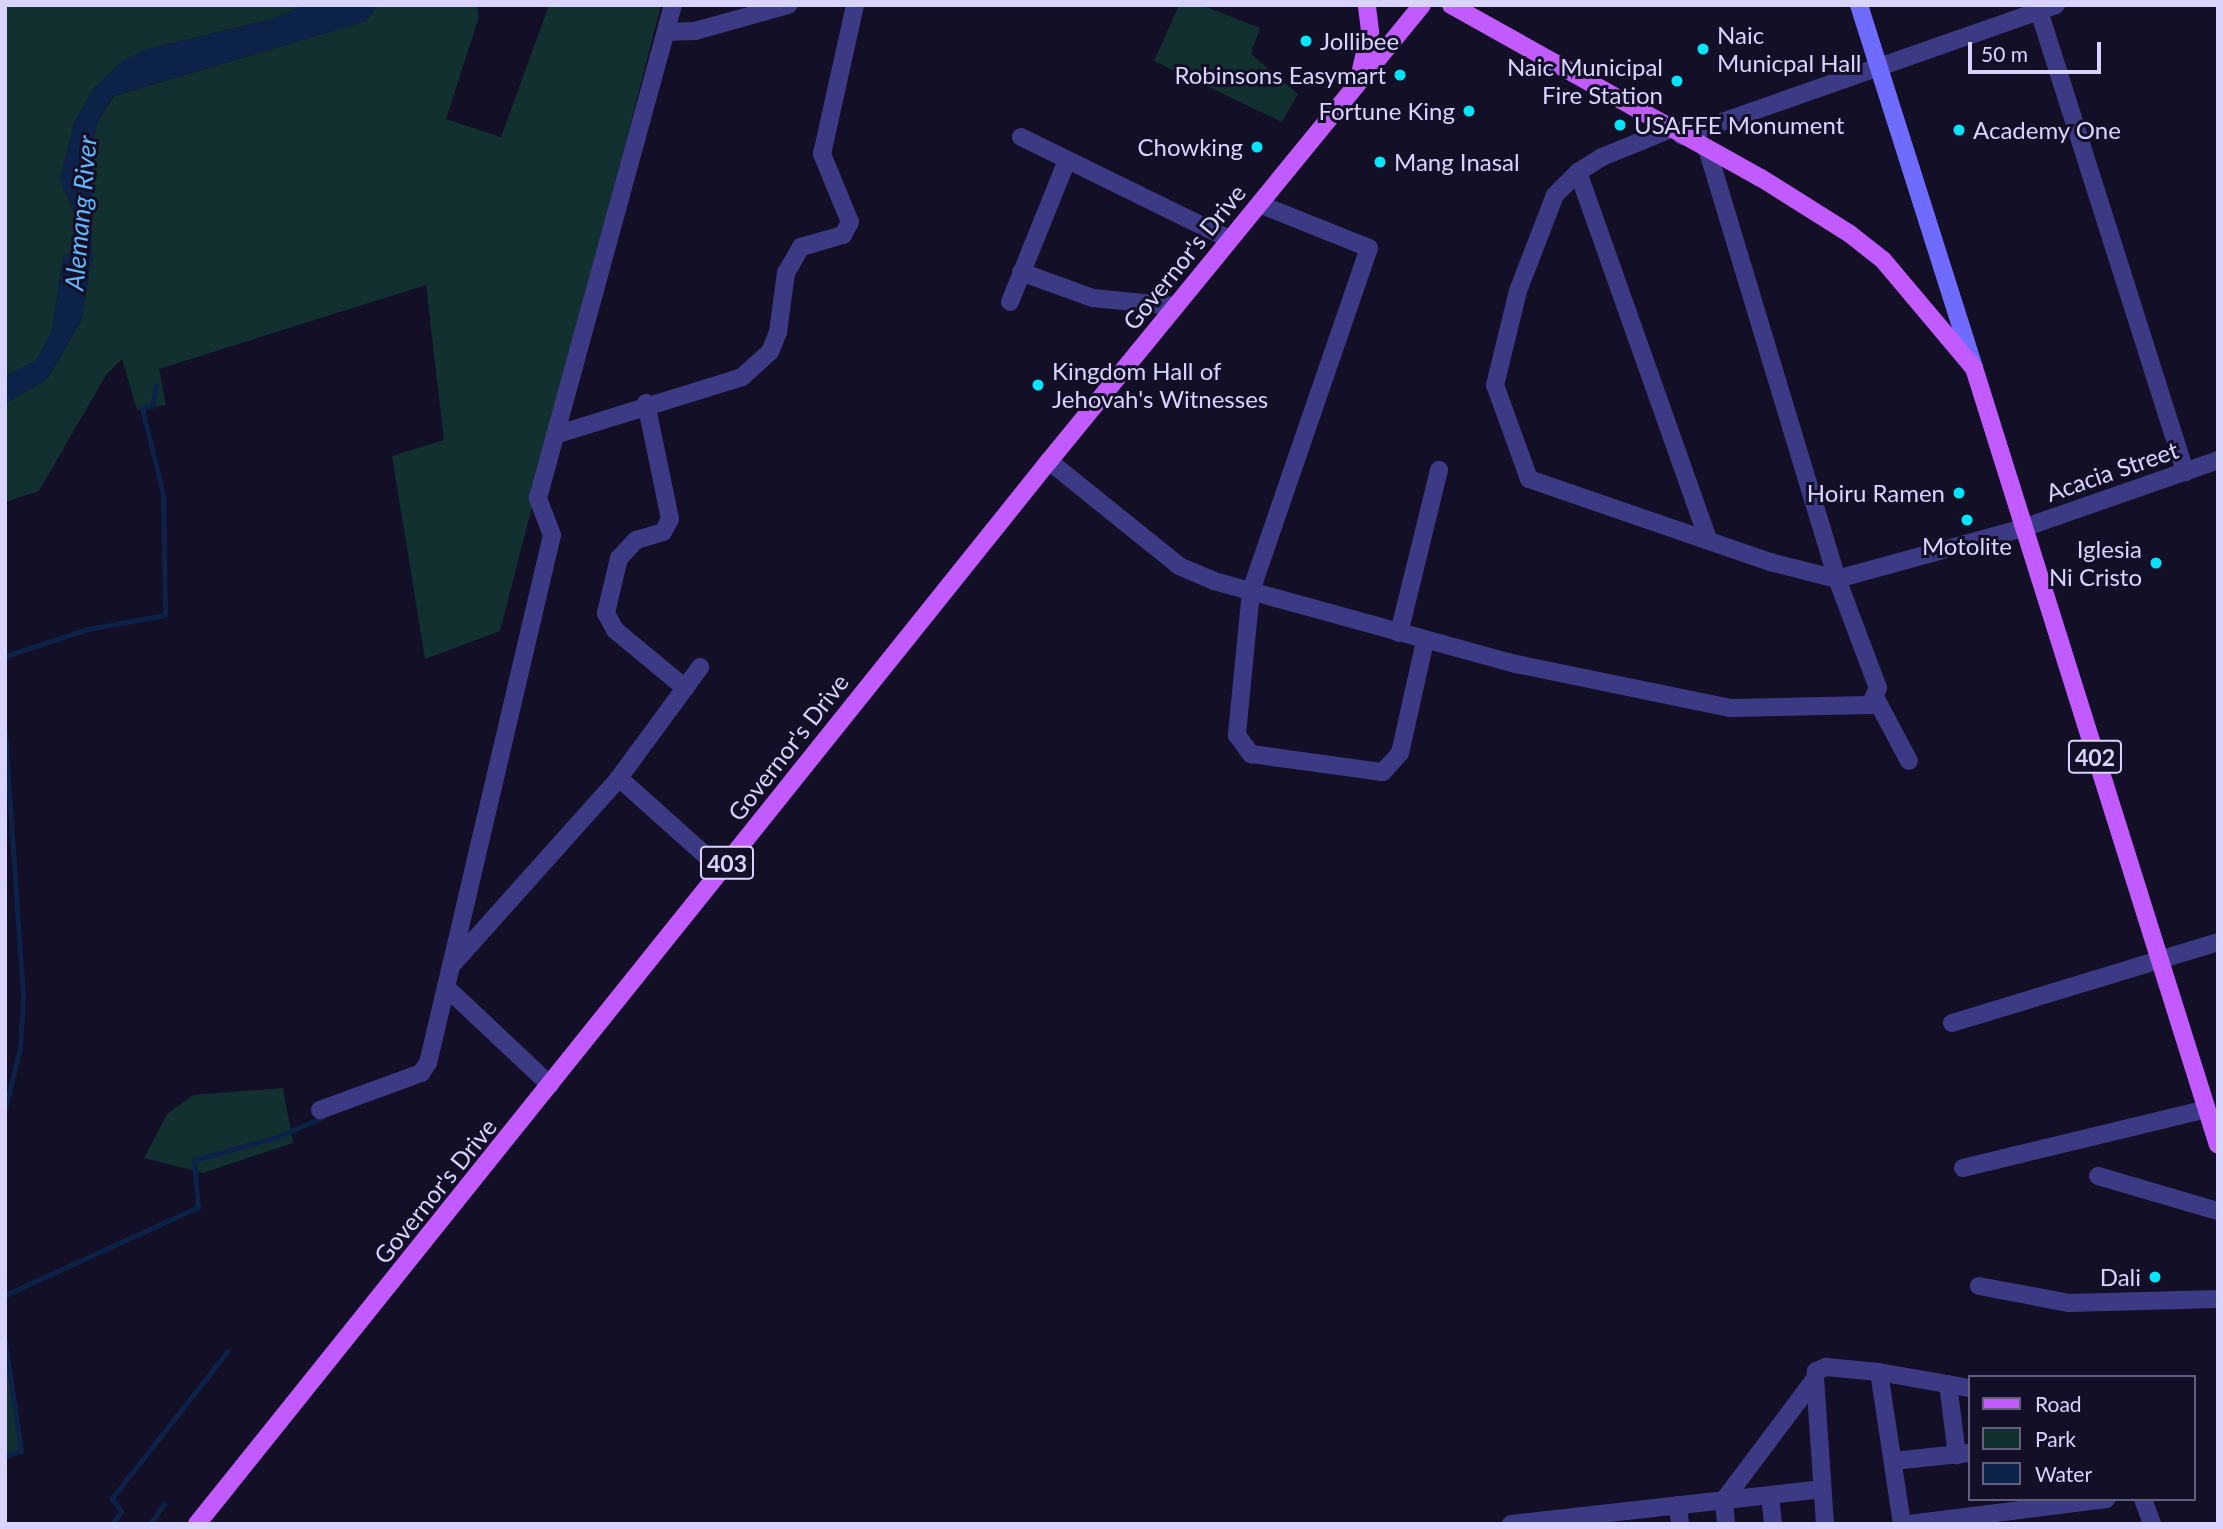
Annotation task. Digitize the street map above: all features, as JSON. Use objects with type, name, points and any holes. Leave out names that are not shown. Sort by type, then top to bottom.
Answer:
[{"type":"main road","points":[[1356,83],[1370,31],[1367,5]]},
{"type":"main road","name":"Governor's Drive","points":[[197,1524],[1049,461],[1422,5]]},
{"type":"main road","points":[[1451,5],[1818,212],[1883,260],[1974,368]]},
{"type":"main road","name":"402","points":[[1859,5],[2157,961],[2218,1145]]},
{"type":"street","points":[[320,1110],[421,1073],[428,1063],[552,535],[538,498],[673,5]]},
{"type":"street","points":[[666,32],[695,31],[788,5]]},
{"type":"street","points":[[1837,579],[1770,562],[1529,479],[1495,385],[1518,291],[1555,195],[1578,172],[1602,156],[2056,5]]},
{"type":"street","points":[[555,435],[646,403],[742,377],[761,363],[778,332],[786,273],[801,247],[843,235],[850,222],[822,153],[853,6]]},
{"type":"street","points":[[2039,11],[2185,472]]},
{"type":"street","points":[[1021,137],[1229,239]]},
{"type":"street","points":[[1049,461],[1178,566],[1251,591],[1424,641],[1730,708],[1870,705],[1876,699],[1878,688],[1837,579],[1707,149]]},
{"type":"street","points":[[1010,302],[1067,160]]},
{"type":"street","points":[[1578,172],[1708,539]]},
{"type":"street","points":[[1259,204],[1368,248],[1251,591],[1237,735],[1251,754],[1383,772],[1400,753],[1424,641]]},
{"type":"street","points":[[1021,272],[1093,298],[1175,306]]},
{"type":"street","points":[[646,403],[670,519],[663,532],[636,540],[619,558],[606,613],[615,631],[685,688]]},
{"type":"street","name":"Acacia Street","points":[[1837,579],[2022,528],[2218,460]]},
{"type":"street","points":[[1399,634],[1439,470]]},
{"type":"street","points":[[450,968],[619,778],[700,667]]},
{"type":"street","points":[[1876,699],[1909,761]]},
{"type":"street","points":[[619,778],[722,870]]},
{"type":"street","points":[[1952,1023],[2218,942]]},
{"type":"street","points":[[446,987],[550,1085]]},
{"type":"street","points":[[1963,1168],[2206,1109]]},
{"type":"street","points":[[2098,1176],[2218,1212]]},
{"type":"street","points":[[1979,1286],[2069,1303],[2218,1299]]},
{"type":"street","points":[[1825,1524],[1816,1371],[1826,1367],[1879,1372],[1968,1388]]},
{"type":"street","points":[[1879,1372],[1902,1524]]},
{"type":"street","points":[[1726,1524],[1724,1500],[1815,1379]]},
{"type":"street","points":[[1894,1461],[1963,1454],[1948,1384]]},
{"type":"street","points":[[1516,1523],[1599,1519],[1678,1505],[1821,1489]]},
{"type":"street","points":[[1770,1495],[1773,1524]]},
{"type":"street","points":[[1909,1524],[2090,1501]]},
{"type":"street","points":[[2144,1501],[2152,1524]]},
{"type":"street","points":[[1678,1505],[1680,1524]]},
{"type":"green space","points":[[5,5],[305,5],[273,19],[144,50],[94,88],[75,121],[60,179],[79,224],[77,247],[63,258],[52,331],[36,361],[5,376]]},
{"type":"green space","points":[[377,5],[477,5],[479,17],[446,119],[501,137],[549,5],[661,5],[500,631],[425,659],[392,456],[444,440],[426,285],[159,369],[166,405],[137,410],[122,359],[106,375],[39,491],[5,502],[5,404],[48,378],[81,321],[92,257],[92,143],[98,121],[114,96],[366,21]]},
{"type":"green space","points":[[1179,5],[1201,5],[1260,28],[1251,54],[1298,94],[1282,122],[1154,61]]},
{"type":"green space","points":[[283,1088],[293,1143],[203,1173],[144,1158],[167,1114],[193,1095]]},
{"type":"green space","points":[[5,1342],[21,1451],[5,1456]]},
{"type":"water","name":"Alemang River","points":[[305,5],[377,5],[366,21],[113,96],[98,121],[92,143],[92,257],[81,321],[48,378],[5,404],[5,376],[36,361],[52,331],[63,258],[77,247],[79,224],[60,179],[75,121],[94,88],[124,60],[144,50],[273,19]]},
{"type":"waterway","points":[[5,656],[88,629],[165,615],[163,494],[142,408],[152,406],[156,385]]},
{"type":"waterway","points":[[5,732],[23,996],[20,1048],[5,1108]]},
{"type":"waterway","points":[[5,1295],[198,1207],[194,1160],[277,1137],[323,1117]]},
{"type":"waterway","points":[[5,1342],[21,1451],[5,1456]]},
{"type":"waterway","points":[[112,1524],[121,1511],[112,1498],[227,1352]]},
{"type":"waterway","points":[[150,1524],[164,1504]]},
{"type":"place","name":"Jollibee","points":[[1306,41]]},
{"type":"place","name":"Naic Municpal Hall","points":[[1703,49]]},
{"type":"place","name":"Robinsons Easymart","points":[[1400,75]]},
{"type":"place","name":"Naic Municipal Fire Station","points":[[1677,81]]},
{"type":"place","name":"Fortune King","points":[[1469,111]]},
{"type":"place","name":"USAFFE Monument","points":[[1620,125]]},
{"type":"place","name":"Academy One","points":[[1959,130]]},
{"type":"place","name":"Chowking","points":[[1257,147]]},
{"type":"place","name":"Mang Inasal","points":[[1380,162]]},
{"type":"place","name":"Kingdom Hall of Jehovah's Witnesses","points":[[1038,385]]},
{"type":"place","name":"Hoiru Ramen","points":[[1959,493]]},
{"type":"place","name":"Motolite","points":[[1967,520]]},
{"type":"place","name":"Iglesia Ni Cristo","points":[[2156,563]]},
{"type":"place","name":"Dali","points":[[2155,1277]]}]
